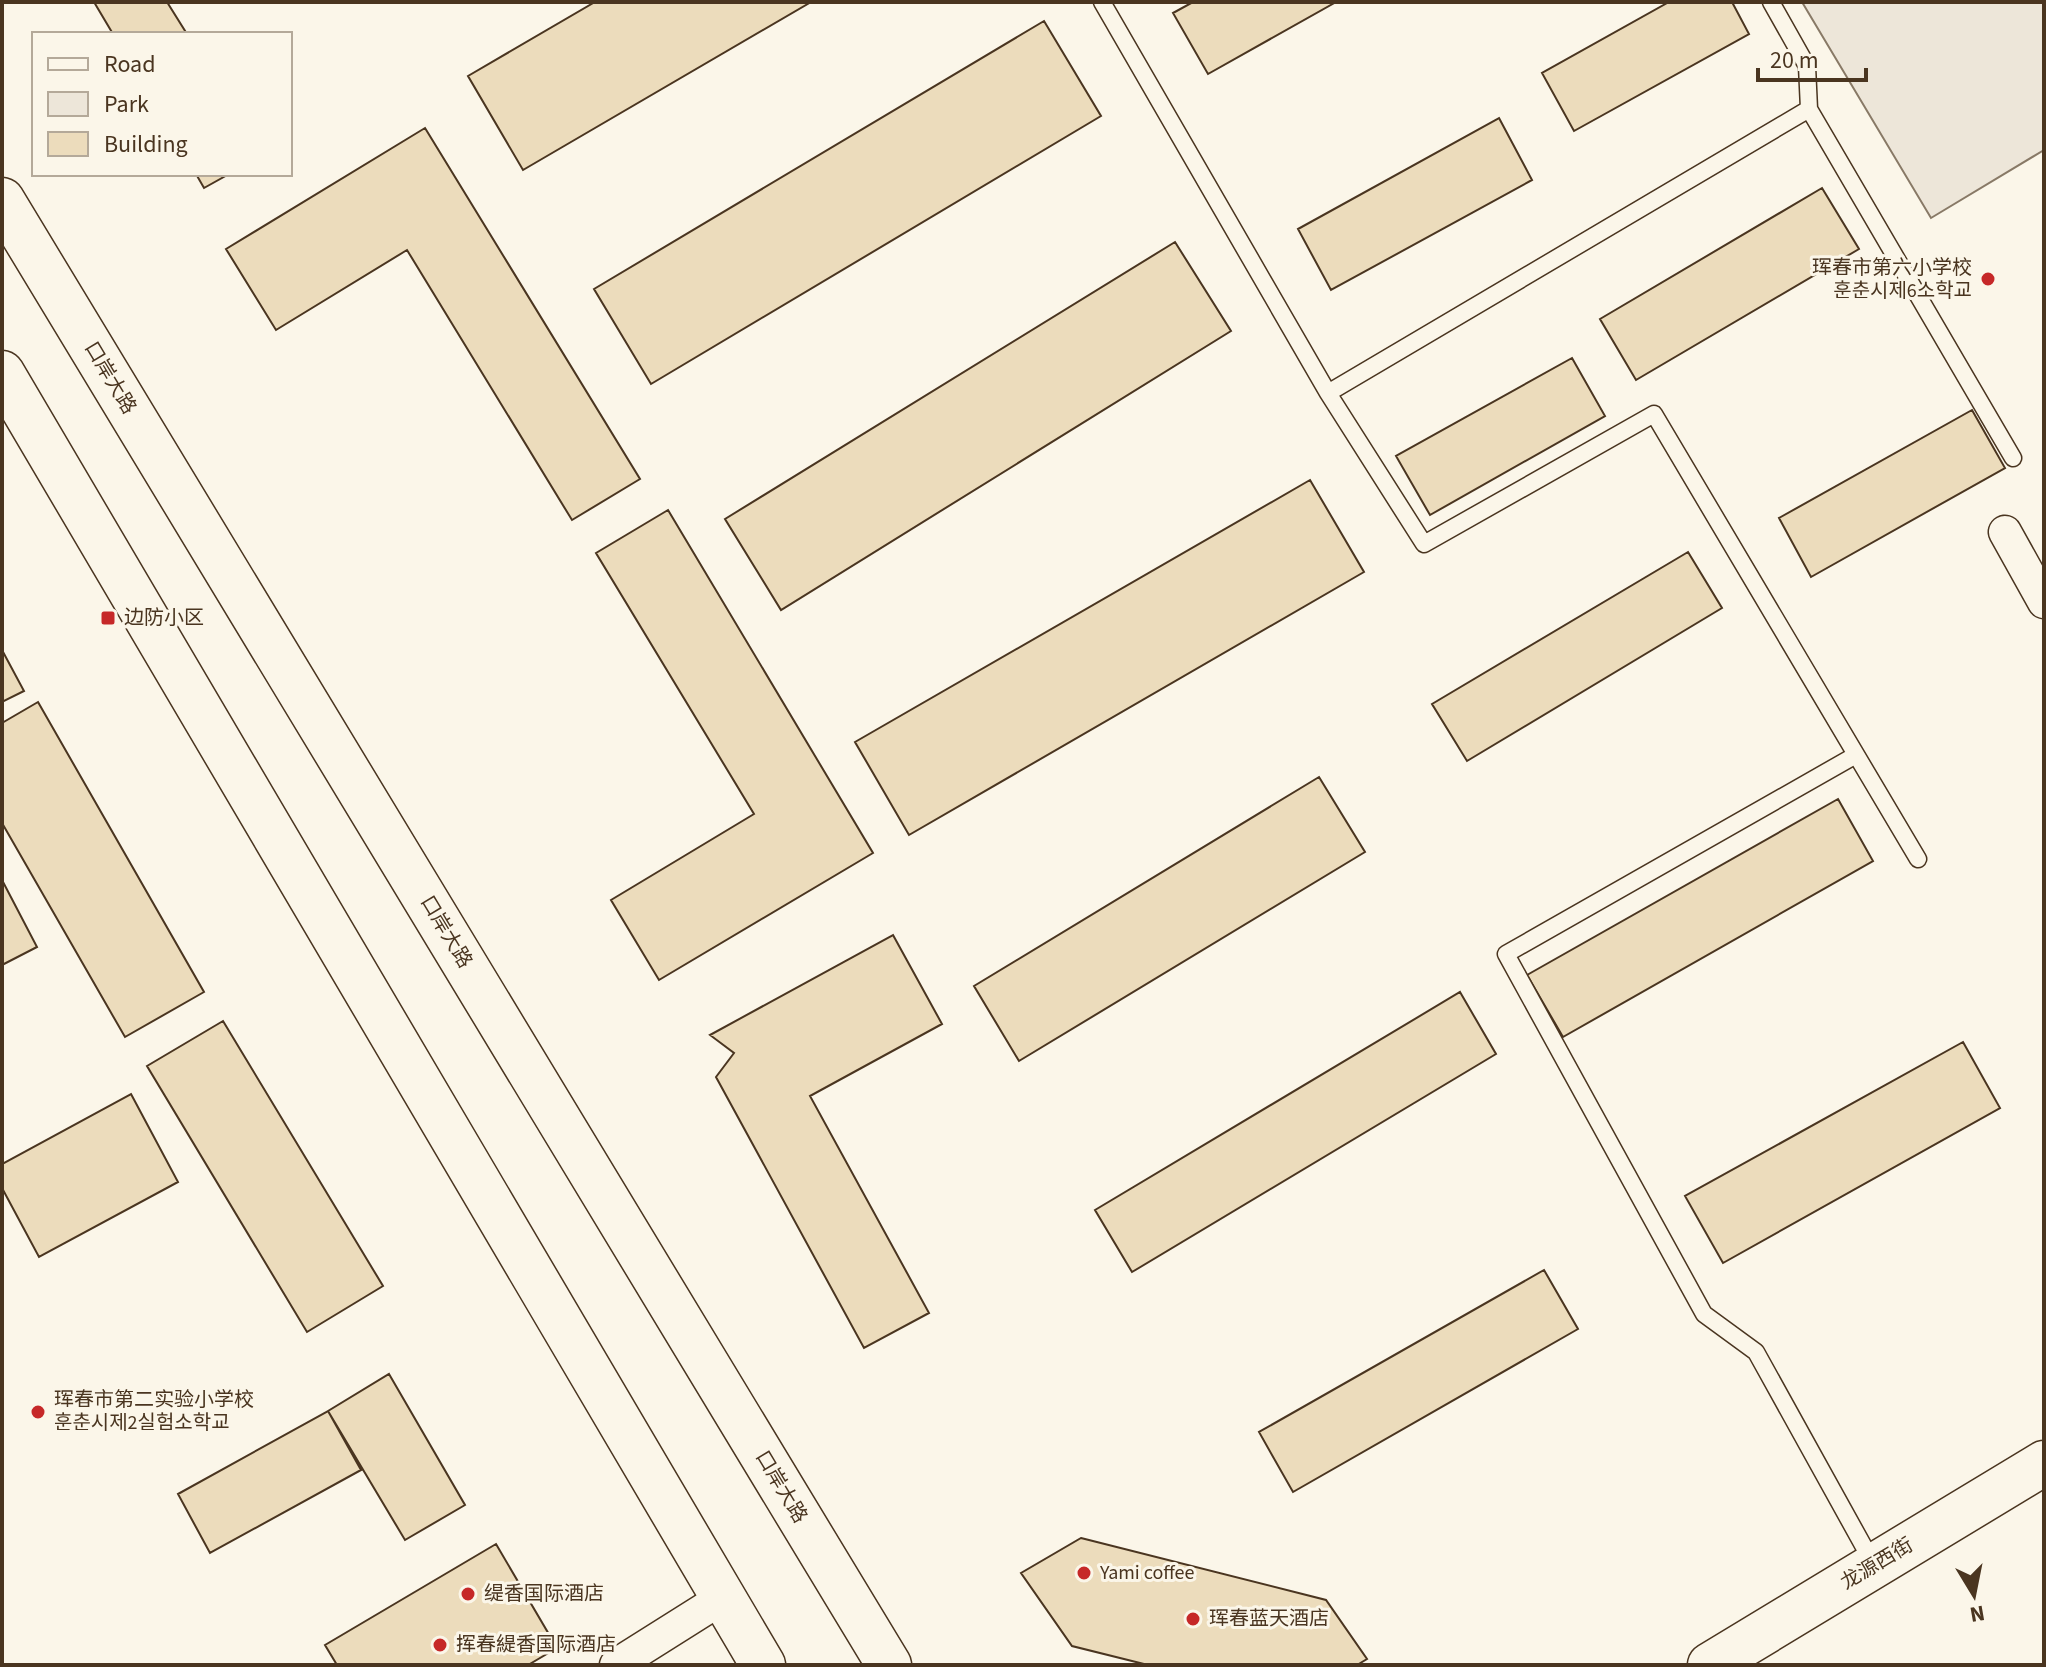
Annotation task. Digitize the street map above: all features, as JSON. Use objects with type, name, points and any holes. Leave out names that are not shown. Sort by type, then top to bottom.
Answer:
[{"type":"highway","name":"口岸大路","points":[[2,200],[889,1665]]},
{"type":"highway","points":[[9,401],[763,1665]]},
{"type":"highway","name":"龙源西街","points":[[1710,1665],[2044,1463]]},
{"type":"street","points":[[2005,532],[2044,602]]},
{"type":"street","points":[[616,1665],[724,1597]]},
{"type":"lane","points":[[1102,2],[1328,393],[1424,544],[1654,414],[1918,859]]},
{"type":"lane","points":[[1771,2],[1807,66],[1809,109],[2013,458]]},
{"type":"lane","points":[[1328,393],[1809,109]]},
{"type":"lane","points":[[1856,755],[1506,954],[1704,1314],[1756,1352],[1874,1565]]},
{"type":"green space","points":[[1802,2],[2044,2],[2044,150],[1931,218]]},
{"type":"building","points":[[94,2],[167,2],[186,32],[112,32]]},
{"type":"building","points":[[595,2],[811,2],[523,170],[468,76]]},
{"type":"building","points":[[1193,2],[1336,2],[1208,74],[1173,13]]},
{"type":"building","points":[[1669,2],[1732,2],[1749,34],[1574,131],[1542,73]]},
{"type":"building","points":[[1044,21],[1101,116],[651,384],[594,289]]},
{"type":"building","points":[[1499,118],[1532,180],[1331,290],[1298,229]]},
{"type":"building","points":[[425,128],[640,479],[572,520],[407,250],[276,330],[226,249]]},
{"type":"building","points":[[197,176],[225,176],[204,188]]},
{"type":"building","points":[[1822,188],[1859,249],[1636,380],[1600,319]]},
{"type":"building","points":[[1175,242],[1231,331],[781,610],[725,519]]},
{"type":"building","points":[[1572,358],[1605,416],[1430,515],[1396,456]]},
{"type":"building","points":[[1972,410],[2005,468],[1811,577],[1779,518]]},
{"type":"building","points":[[1310,480],[1364,572],[909,835],[855,742]]},
{"type":"building","points":[[668,510],[873,853],[659,980],[611,900],[754,814],[596,553]]},
{"type":"building","points":[[1688,552],[1722,608],[1467,761],[1432,704]]},
{"type":"building","points":[[2,650],[24,691],[2,702]]},
{"type":"building","points":[[38,702],[204,992],[125,1037],[2,823],[2,723]]},
{"type":"building","points":[[1319,777],[1365,852],[1019,1061],[974,986]]},
{"type":"building","points":[[1838,799],[1873,861],[1563,1037],[1527,975]]},
{"type":"building","points":[[2,880],[37,947],[2,965]]},
{"type":"building","points":[[893,935],[942,1024],[810,1096],[929,1313],[864,1348],[716,1077],[734,1053],[710,1035]]},
{"type":"building","points":[[1460,992],[1496,1054],[1132,1272],[1095,1210]]},
{"type":"building","points":[[223,1021],[383,1286],[307,1332],[147,1066]]},
{"type":"building","points":[[1963,1042],[2000,1108],[1723,1263],[1685,1196]]},
{"type":"building","points":[[131,1094],[178,1182],[39,1257],[2,1188],[2,1164]]},
{"type":"building","points":[[1544,1270],[1578,1329],[1293,1492],[1259,1432]]},
{"type":"building","points":[[389,1374],[465,1505],[405,1540],[328,1411]]},
{"type":"building","points":[[328,1411],[361,1470],[210,1553],[178,1494]]},
{"type":"building","points":[[1081,1538],[1326,1600],[1367,1659],[1357,1665],[1148,1665],[1072,1646],[1021,1573]]},
{"type":"building","name":"缇香国际酒店","points":[[496,1544],[557,1648],[528,1665],[337,1665],[325,1645]]},
{"type":"place","name":"珲春市第六小学校 훈춘시제6소학교","points":[[1988,279]]},
{"type":"place","name":"边防小区","points":[[108,618]]},
{"type":"place","name":"珲春市第二实验小学校 훈춘시제2실험소학교","points":[[38,1412]]},
{"type":"place","name":"Yami coffee","points":[[1084,1573]]},
{"type":"place","name":"缇香国际酒店","points":[[468,1594]]},
{"type":"place","name":"珲春蓝天酒店","points":[[1193,1619]]},
{"type":"place","name":"挥春緹香国际酒店","points":[[440,1645]]}]
